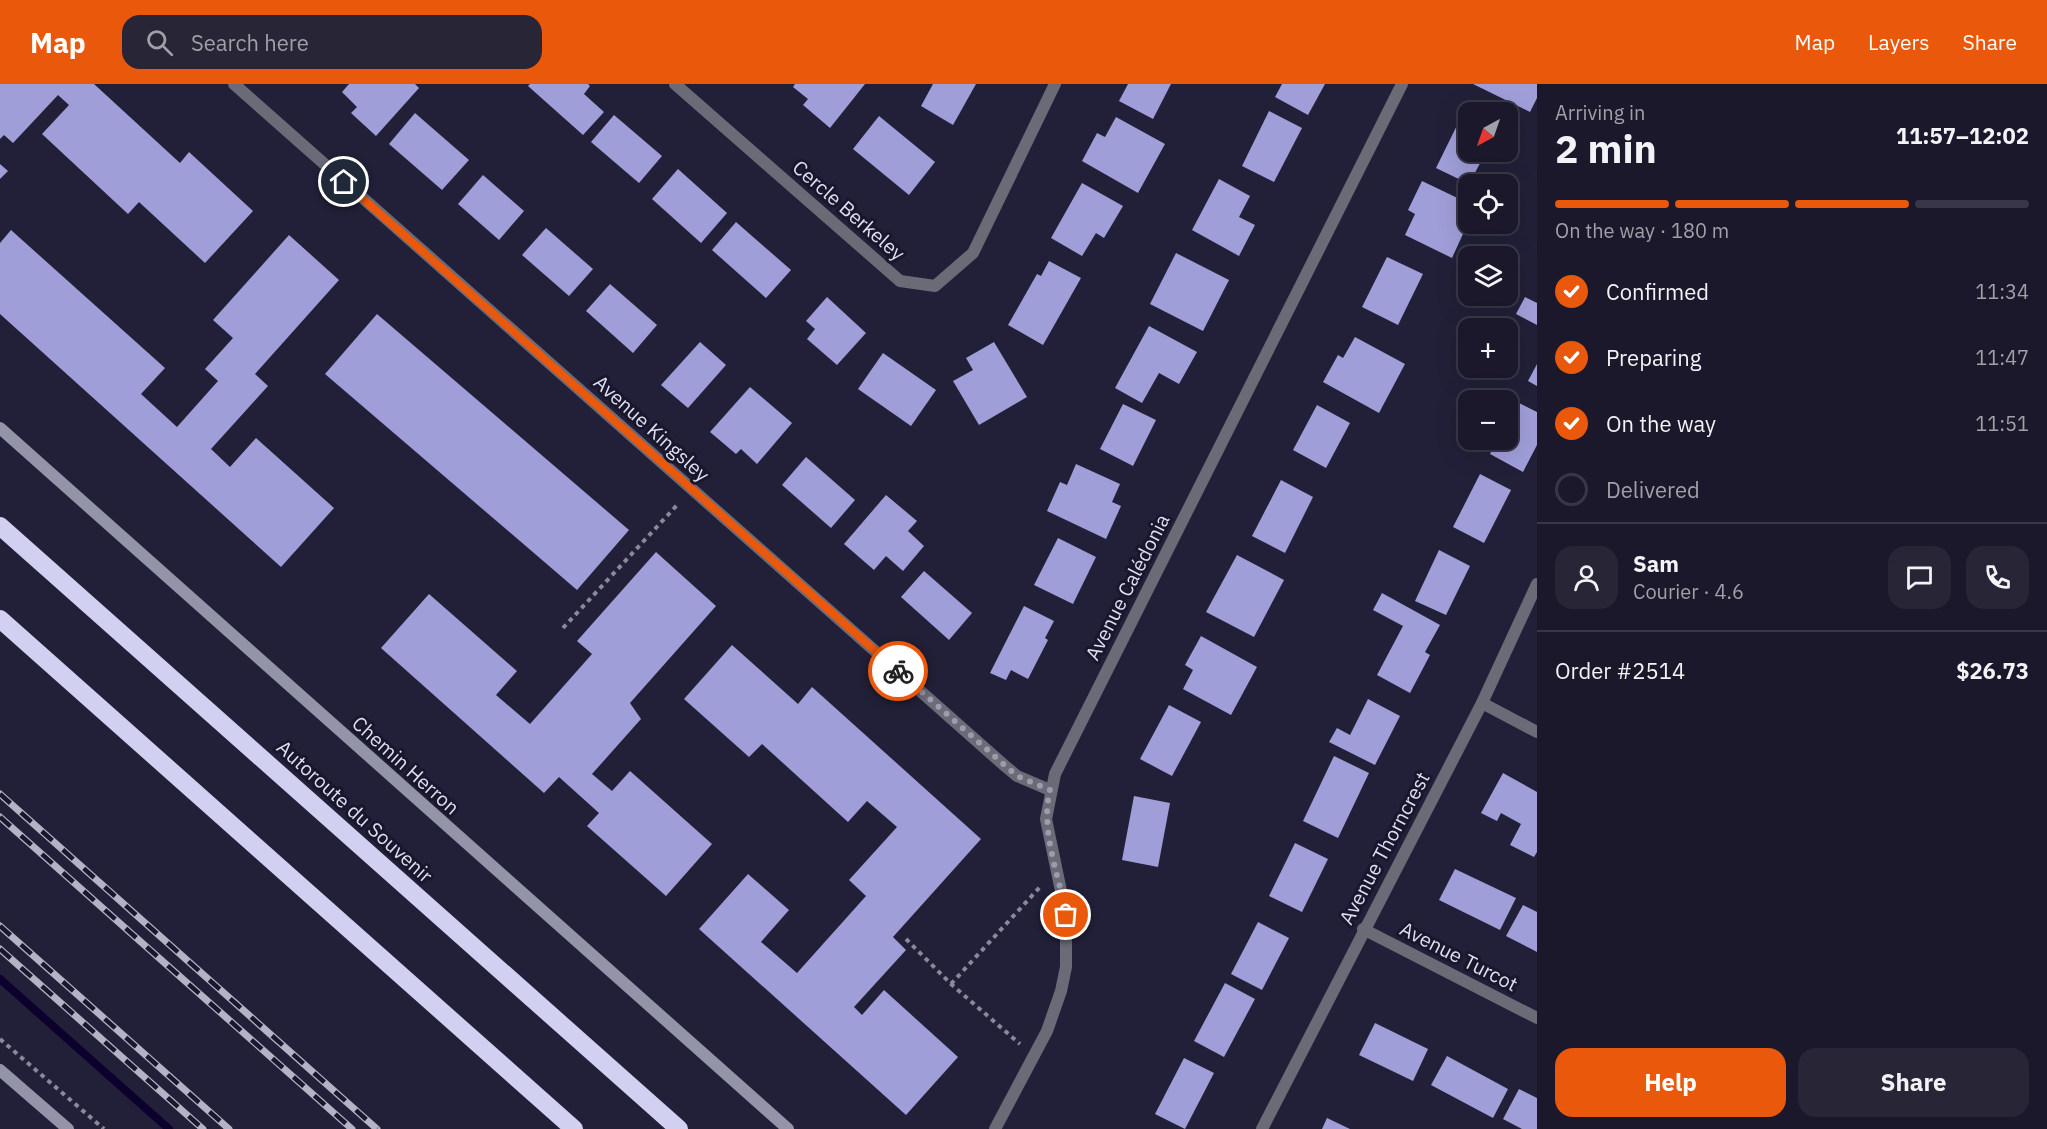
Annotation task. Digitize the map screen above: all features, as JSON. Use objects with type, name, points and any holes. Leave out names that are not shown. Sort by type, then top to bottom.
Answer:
[{"type":"highway","name":"Autoroute du Souvenir","points":[[0,526],[679,1129]]},
{"type":"highway","points":[[0,620],[574,1129]]},
{"type":"main road","name":"Chemin Herron","points":[[0,428],[788,1129]]},
{"type":"main road","points":[[0,1070],[68,1129]]},
{"type":"street","name":"Avenue Kingsley","points":[[234,84],[1017,776],[1050,790]]},
{"type":"street","name":"Cercle Berkeley","points":[[675,84],[900,281],[935,286],[973,253],[1054,84]]},
{"type":"street","name":"Avenue Calédonia","points":[[995,1129],[1054,1013],[1066,967],[1066,915],[1046,819],[1050,790],[1070,744],[1402,84]]},
{"type":"street","name":"Avenue Thorncrest","points":[[1262,1129],[1482,703],[1537,584]]},
{"type":"street","points":[[1482,703],[1537,732]]},
{"type":"street","name":"Avenue Turcot","points":[[1364,929],[1537,1018]]},
{"type":"path","points":[[563,628],[692,490]]},
{"type":"path","points":[[951,984],[1057,869]]},
{"type":"path","points":[[906,939],[951,984],[1034,1056]]},
{"type":"path","points":[[0,1039],[104,1129]]},
{"type":"building","points":[[0,84],[94,84],[180,163],[189,152],[253,211],[205,263],[139,202],[128,214],[42,134],[69,105],[58,95],[13,143],[4,135],[0,139]]},
{"type":"building","points":[[349,84],[415,84],[419,88],[376,136],[351,113],[357,107],[342,92]]},
{"type":"building","points":[[530,84],[588,84],[590,86],[584,94],[604,112],[583,135],[528,86]]},
{"type":"building","points":[[795,84],[865,84],[830,128],[803,105],[808,99],[793,87]]},
{"type":"building","points":[[933,84],[976,84],[953,125],[921,106]]},
{"type":"building","points":[[1128,84],[1171,84],[1153,119],[1119,101]]},
{"type":"building","points":[[1282,84],[1325,84],[1308,115],[1275,97]]},
{"type":"building","points":[[1473,84],[1537,84],[1537,98],[1530,112],[1518,106],[1518,102],[1510,102]]},
{"type":"building","points":[[1269,111],[1302,128],[1274,182],[1242,166]]},
{"type":"building","points":[[415,113],[469,160],[442,190],[389,144]]},
{"type":"building","points":[[614,115],[662,156],[639,183],[591,142]]},
{"type":"building","points":[[879,116],[935,162],[909,195],[853,149]]},
{"type":"building","points":[[1116,117],[1165,144],[1138,193],[1082,161],[1097,133],[1105,137]]},
{"type":"building","points":[[1458,123],[1458,162],[1481,162],[1474,174],[1458,174],[1458,179],[1436,168]]},
{"type":"building","points":[[0,164],[8,171],[0,179]]},
{"type":"building","points":[[678,169],[727,213],[701,243],[652,199]]},
{"type":"building","points":[[483,175],[524,211],[499,240],[458,204]]},
{"type":"building","points":[[1219,179],[1250,196],[1239,217],[1255,225],[1239,256],[1192,230]]},
{"type":"building","points":[[1422,181],[1458,198],[1458,234],[1463,234],[1452,258],[1405,235],[1415,214],[1408,210]]},
{"type":"building","points":[[1082,183],[1123,206],[1104,238],[1096,233],[1082,256],[1051,238]]},
{"type":"building","points":[[736,222],[791,270],[766,298],[712,250]]},
{"type":"building","points":[[546,228],[593,269],[569,296],[522,255]]},
{"type":"building","points":[[11,230],[165,368],[141,394],[177,427],[218,381],[205,369],[233,338],[213,320],[289,235],[339,280],[255,374],[268,386],[211,449],[230,467],[256,438],[334,508],[281,567],[0,314],[0,243]]},
{"type":"building","points":[[1176,253],[1229,280],[1203,331],[1150,304]]},
{"type":"building","points":[[1387,257],[1423,274],[1398,325],[1362,307]]},
{"type":"building","points":[[1049,261],[1081,278],[1043,345],[1008,325],[1037,274],[1041,276]]},
{"type":"building","points":[[610,284],[657,325],[633,353],[586,311]]},
{"type":"building","points":[[827,297],[866,333],[837,365],[807,339],[815,329],[806,321]]},
{"type":"building","points":[[1525,297],[1537,303],[1537,325],[1516,314]]},
{"type":"building","points":[[377,314],[629,530],[577,590],[325,374]]},
{"type":"building","points":[[1149,326],[1197,352],[1179,384],[1159,373],[1142,403],[1115,388]]},
{"type":"building","points":[[1355,337],[1405,364],[1379,413],[1323,382],[1338,355],[1343,358]]},
{"type":"building","points":[[700,342],[726,365],[688,408],[661,385]]},
{"type":"building","points":[[994,342],[1027,397],[979,425],[953,381],[973,370],[966,358]]},
{"type":"building","points":[[883,353],[936,390],[911,426],[858,389]]},
{"type":"building","points":[[1537,364],[1537,386],[1528,381]]},
{"type":"building","points":[[750,387],[792,423],[757,464],[741,449],[736,454],[710,432]]},
{"type":"building","points":[[1518,402],[1537,412],[1537,445],[1523,472],[1490,454],[1492,450],[1518,450]]},
{"type":"building","points":[[1123,404],[1156,420],[1133,466],[1100,449]]},
{"type":"building","points":[[1317,405],[1350,423],[1326,468],[1293,450]]},
{"type":"building","points":[[806,457],[855,500],[831,528],[782,485]]},
{"type":"building","points":[[1076,464],[1120,484],[1112,502],[1121,506],[1106,539],[1047,511],[1060,482],[1067,485]]},
{"type":"building","points":[[1480,474],[1511,490],[1484,543],[1453,527]]},
{"type":"building","points":[[1281,480],[1313,497],[1285,553],[1252,536]]},
{"type":"building","points":[[886,495],[917,521],[908,531],[924,546],[903,571],[886,556],[874,570],[844,544]]},
{"type":"building","points":[[1058,538],[1096,557],[1073,604],[1034,585]]},
{"type":"building","points":[[1439,550],[1470,566],[1446,615],[1415,601]]},
{"type":"building","points":[[656,552],[716,606],[630,703],[641,719],[592,774],[612,791],[630,771],[712,844],[666,896],[587,826],[599,813],[559,777],[544,793],[381,648],[429,594],[517,671],[496,695],[530,724],[592,654],[577,641]]},
{"type":"building","points":[[1237,555],[1284,580],[1254,637],[1206,612]]},
{"type":"building","points":[[924,571],[972,613],[949,640],[901,597]]},
{"type":"building","points":[[1382,593],[1440,625],[1425,652],[1430,655],[1410,693],[1377,675],[1403,626],[1373,610]]},
{"type":"building","points":[[1024,606],[1054,621],[1045,638],[1048,640],[1028,679],[1011,670],[1006,680],[990,673]]},
{"type":"building","points":[[1201,636],[1257,667],[1231,715],[1183,689],[1193,670],[1185,665]]},
{"type":"building","points":[[732,645],[798,704],[812,687],[981,839],[893,937],[906,950],[854,1007],[862,1015],[884,990],[958,1057],[906,1115],[699,929],[748,874],[789,910],[761,942],[797,973],[866,896],[849,880],[897,827],[867,801],[848,822],[762,744],[749,757],[684,699]]},
{"type":"building","points":[[1368,699],[1400,716],[1375,765],[1329,742],[1337,728],[1350,735]]},
{"type":"building","points":[[1169,705],[1201,722],[1172,776],[1140,759]]},
{"type":"building","points":[[1334,756],[1369,773],[1338,838],[1303,821]]},
{"type":"building","points":[[1503,773],[1537,792],[1537,852],[1534,857],[1510,845],[1521,824],[1501,813],[1497,821],[1481,813]]},
{"type":"building","points":[[1134,796],[1170,803],[1158,867],[1122,860]]},
{"type":"building","points":[[1295,843],[1328,859],[1302,912],[1269,896]]},
{"type":"building","points":[[1455,869],[1516,898],[1500,930],[1439,900]]},
{"type":"building","points":[[1523,905],[1537,912],[1537,952],[1506,936]]},
{"type":"building","points":[[1258,922],[1289,938],[1262,990],[1231,974]]},
{"type":"building","points":[[1225,983],[1255,999],[1224,1057],[1194,1041]]},
{"type":"building","points":[[1375,1023],[1428,1049],[1413,1081],[1359,1055]]},
{"type":"building","points":[[1447,1056],[1508,1089],[1493,1118],[1431,1085]]},
{"type":"building","points":[[1184,1058],[1214,1073],[1185,1129],[1155,1114]]},
{"type":"building","points":[[1519,1089],[1537,1098],[1537,1129],[1522,1129],[1503,1119]]},
{"type":"building","points":[[1327,1118],[1350,1129],[1322,1129]]},
{"type":"waterway","points":[[0,979],[169,1129]]},
{"type":"railway","points":[[0,794],[377,1129]]},
{"type":"railway","points":[[0,817],[352,1129]]},
{"type":"railway","points":[[0,926],[229,1129]]},
{"type":"railway","points":[[0,949],[203,1129]]},
{"type":"way so far","points":[[898,671],[1017,776],[1050,790],[1046,806],[1047,831],[1066,915]]},
{"type":"route","points":[[344,182],[898,671]]}]
